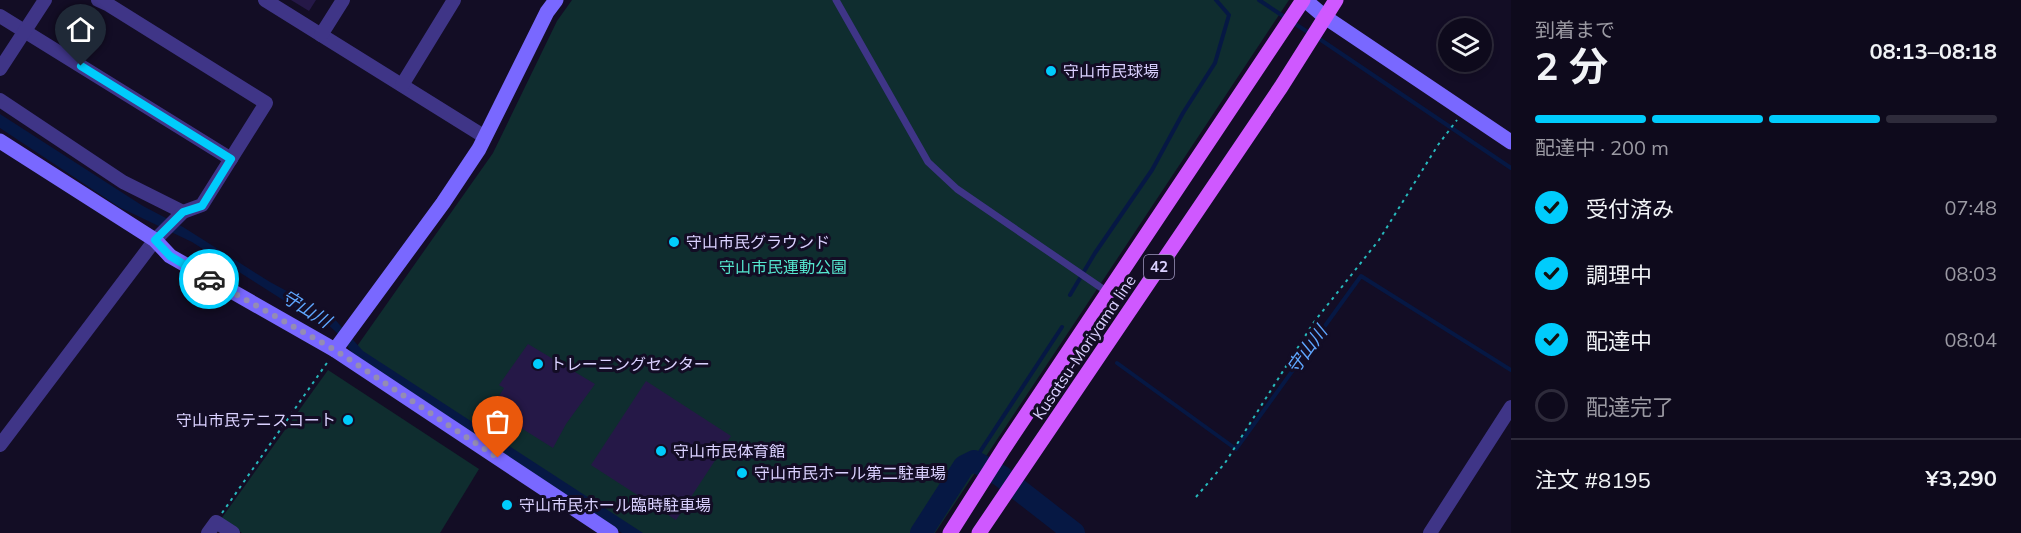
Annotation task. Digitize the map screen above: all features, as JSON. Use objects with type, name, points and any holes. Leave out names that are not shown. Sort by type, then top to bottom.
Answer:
[{"type":"main road","name":"Kusatsu-Moriyama line","points":[[950,533],[1004,448],[1304,0]]},
{"type":"main road","name":"Kusatsu-Moriyama line","points":[[980,533],[1267,107],[1336,0]]},
{"type":"street","points":[[0,69],[45,0]]},
{"type":"street","points":[[0,445],[155,240],[183,212],[202,206],[266,103],[98,0]]},
{"type":"street","points":[[265,0],[485,137]]},
{"type":"street","points":[[321,35],[343,0]]},
{"type":"street","points":[[402,85],[454,0]]},
{"type":"street","points":[[335,350],[443,203],[485,137],[547,12],[556,0]]},
{"type":"street","points":[[1304,0],[1325,17],[1511,142]]},
{"type":"street","points":[[0,16],[231,159]]},
{"type":"street","points":[[0,100],[123,182],[183,212]]},
{"type":"street","points":[[0,141],[155,240],[170,256],[335,350],[611,533]]},
{"type":"street","points":[[1430,533],[1511,407]]},
{"type":"street","points":[[212,527],[232,533]]},
{"type":"lane","points":[[836,0],[928,162],[957,189],[1103,289]]},
{"type":"path","points":[[1196,497],[1225,463],[1314,322],[1379,240],[1438,145],[1464,110]]},
{"type":"path","points":[[212,527],[335,350]]},
{"type":"green space","name":"守山市民運動公園","points":[[572,0],[1289,0],[935,533],[633,533],[348,359],[493,153],[557,21]]},
{"type":"green space","name":"守山市民テニスコート","points":[[328,370],[479,469],[440,533],[242,533],[221,519]]},
{"type":"water","points":[[0,114],[143,206],[183,227],[270,282],[331,315],[363,351],[643,533],[622,533],[356,360],[335,331],[321,320],[305,314],[192,242],[119,207],[0,128]]},
{"type":"building","points":[[291,0],[316,0],[309,11]]},
{"type":"building","name":"トレーニングセンター","points":[[528,344],[595,384],[566,424],[553,448],[491,409],[504,388],[499,385]]},
{"type":"building","name":"守山市民体育館","points":[[646,381],[731,436],[676,520],[591,465]]},
{"type":"waterway","points":[[1070,295],[1095,253],[1152,170],[1183,113],[1215,63],[1229,15],[1216,0]]},
{"type":"waterway","points":[[1259,0],[1286,18]]},
{"type":"waterway","points":[[1292,22],[1311,34]]},
{"type":"waterway","points":[[1318,38],[1511,168]]},
{"type":"waterway","name":"守山川","points":[[1117,363],[1236,449],[1361,276],[1511,370]]},
{"type":"waterway","name":"守山川","points":[[974,461],[1062,327]]},
{"type":"waterway","points":[[921,533],[964,466],[974,461],[1001,476],[1074,533]]},
{"type":"way so far","points":[[209,279],[335,350],[498,458]]},
{"type":"place","name":"守山市民球場","points":[[1051,71]]},
{"type":"place","name":"守山市民グラウンド","points":[[674,242]]},
{"type":"place","name":"トレーニングセンター","points":[[538,364]]},
{"type":"place","name":"守山市民テニスコート","points":[[348,420]]},
{"type":"place","name":"守山市民体育館","points":[[661,451]]},
{"type":"place","name":"守山市民ホール第二駐車場","points":[[742,473]]},
{"type":"place","name":"守山市民ホール臨時駐車場","points":[[507,505]]},
{"type":"route","points":[[81,66],[231,159],[202,206],[183,212],[155,240],[170,256],[209,279]]}]
